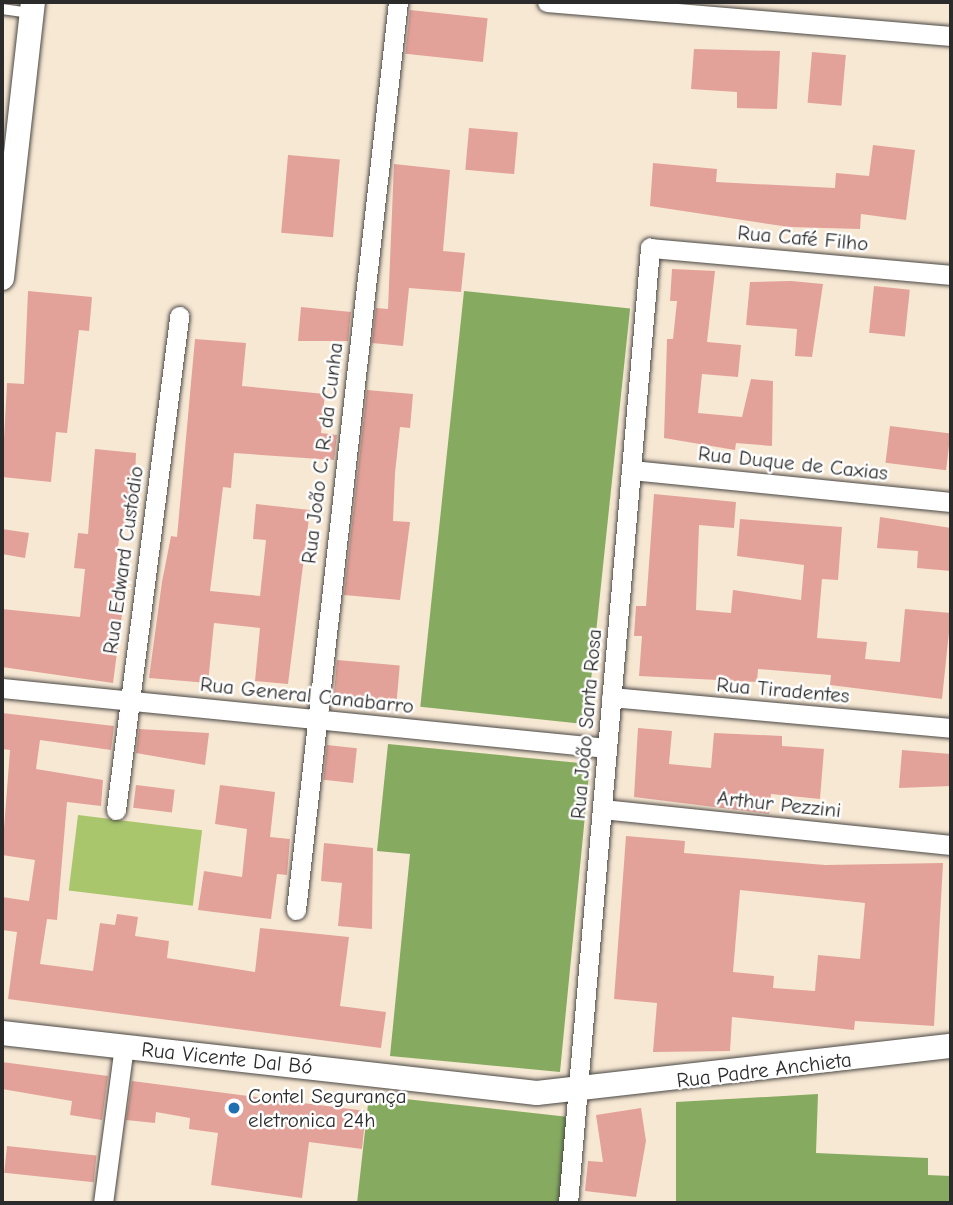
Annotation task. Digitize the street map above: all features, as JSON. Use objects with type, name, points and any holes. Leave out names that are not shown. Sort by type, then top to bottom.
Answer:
[{"type":"street","name":"Rua João C. R. da Cunha","points":[[296,910],[315,718],[398,2]]},
{"type":"street","points":[[547,2],[951,36]]},
{"type":"street","points":[[2,278],[33,7]]},
{"type":"street","name":"Rua Café Filho","points":[[650,248],[951,275]]},
{"type":"street","name":"Rua João Santa Rosa","points":[[568,1203],[650,248]]},
{"type":"street","name":"Rua Edward Custódio","points":[[116,810],[127,700],[179,316]]},
{"type":"street","name":"Rua Duque de Caxias","points":[[631,470],[951,502]]},
{"type":"street","name":"Rua General Canabarro","points":[[2,688],[607,748]]},
{"type":"street","name":"Rua Tiradentes","points":[[611,697],[951,728]]},
{"type":"street","name":"Arthur Pezzini","points":[[602,809],[951,845]]},
{"type":"street","name":"Rua Vicente Dal Bó","points":[[2,1033],[578,1093]]},
{"type":"street","points":[[951,1035],[951,1046]]},
{"type":"street","points":[[103,1203],[124,1046]]},
{"type":"street","name":"Rua Padre Anchieta","points":[[578,1093],[951,1046]]},
{"type":"lane","points":[[2,9],[33,7]]},
{"type":"green space","points":[[464,291],[630,308],[586,724],[420,707]]},
{"type":"green space","points":[[388,744],[590,764],[560,1072],[390,1056],[410,854],[377,851]]},
{"type":"green space","points":[[78,815],[202,830],[193,906],[69,890]]},
{"type":"green space","points":[[818,1094],[816,1153],[928,1158],[928,1175],[951,1176],[951,1203],[676,1203],[676,1102]]},
{"type":"green space","points":[[369,1095],[569,1117],[559,1203],[357,1203]]},
{"type":"building","points":[[410,10],[488,18],[483,62],[405,54]]},
{"type":"building","points":[[694,49],[780,51],[777,109],[737,108],[737,92],[691,89]]},
{"type":"building","points":[[812,52],[846,55],[841,106],[808,103]]},
{"type":"building","points":[[469,128],[518,132],[514,174],[465,170]]},
{"type":"building","points":[[873,145],[915,150],[906,220],[861,214],[860,229],[789,227],[650,206],[653,163],[717,169],[716,182],[835,188],[836,173],[869,176]]},
{"type":"building","points":[[288,155],[340,160],[333,237],[281,233]]},
{"type":"building","points":[[394,164],[450,170],[443,251],[465,253],[461,292],[409,288],[403,346],[372,343],[376,308],[388,309]]},
{"type":"building","points":[[672,269],[715,271],[707,342],[741,345],[738,377],[702,374],[698,413],[742,417],[751,379],[773,381],[772,446],[736,443],[735,450],[664,438],[667,339],[673,339],[677,301],[670,301]]},
{"type":"building","points":[[791,281],[823,284],[812,357],[795,356],[797,329],[746,325],[750,282]]},
{"type":"building","points":[[874,286],[910,290],[905,337],[869,333]]},
{"type":"building","points":[[28,291],[92,297],[89,331],[79,330],[67,433],[56,432],[51,482],[2,477],[7,383],[24,384]]},
{"type":"building","points":[[301,307],[351,312],[348,341],[298,341]]},
{"type":"building","points":[[195,339],[246,343],[242,386],[325,394],[321,433],[337,435],[334,460],[234,453],[231,488],[223,487],[210,591],[260,596],[266,540],[253,539],[256,504],[310,510],[288,684],[255,681],[260,628],[214,623],[208,683],[149,678],[171,536],[177,537]]},
{"type":"building","points":[[367,390],[413,394],[410,428],[400,427],[395,473],[393,521],[410,522],[400,600],[344,595]]},
{"type":"building","points":[[890,426],[951,433],[946,470],[885,463]]},
{"type":"building","points":[[95,449],[136,453],[133,530],[120,529],[115,575],[127,577],[113,683],[2,667],[2,609],[80,617],[85,569],[74,568],[78,533],[88,534]]},
{"type":"building","points":[[654,494],[736,502],[734,528],[699,525],[696,610],[731,613],[733,590],[801,600],[804,565],[737,556],[740,519],[842,527],[838,580],[822,579],[817,638],[867,642],[865,659],[900,662],[905,609],[951,613],[942,699],[830,685],[831,675],[758,669],[757,682],[639,676],[642,636],[634,636],[636,606],[646,606]]},
{"type":"building","points":[[880,517],[951,528],[951,571],[917,568],[918,551],[877,548]]},
{"type":"building","points":[[2,529],[29,533],[25,558],[2,554]]},
{"type":"building","points":[[337,660],[400,665],[396,704],[334,699]]},
{"type":"building","points":[[2,713],[114,726],[111,750],[40,740],[36,769],[103,780],[101,806],[67,802],[57,920],[47,919],[40,964],[93,971],[100,923],[115,925],[117,914],[138,917],[135,936],[169,941],[167,958],[255,972],[260,928],[349,937],[340,1006],[386,1012],[381,1048],[8,999],[17,932],[2,930],[2,897],[29,901],[35,860],[2,855],[10,750],[2,749]]},
{"type":"building","points":[[638,728],[672,731],[669,764],[711,768],[714,733],[782,736],[782,746],[824,749],[820,799],[771,794],[769,814],[634,797]]},
{"type":"building","points":[[139,729],[209,733],[205,765],[136,753]]},
{"type":"building","points":[[327,745],[357,748],[353,783],[323,780]]},
{"type":"building","points":[[902,750],[951,754],[951,786],[899,788]]},
{"type":"building","points":[[136,785],[175,790],[172,813],[133,808]]},
{"type":"building","points":[[220,785],[275,792],[270,837],[290,839],[287,875],[277,874],[271,919],[198,910],[204,871],[242,877],[247,829],[215,824]]},
{"type":"building","points":[[626,836],[685,841],[684,853],[825,865],[943,863],[934,1026],[855,1021],[854,1030],[732,1017],[730,1051],[653,1052],[657,1003],[614,999]],"holes":[[[740,890],[865,903],[860,959],[818,955],[815,991],[773,988],[774,976],[733,972]]]},
{"type":"building","points":[[324,843],[373,848],[372,929],[338,926],[342,883],[321,881]]},
{"type":"building","points":[[2,1062],[108,1076],[102,1120],[70,1115],[72,1101],[2,1089]]},
{"type":"building","points":[[132,1081],[366,1111],[362,1149],[309,1142],[302,1198],[211,1185],[218,1133],[189,1129],[190,1118],[156,1112],[155,1123],[126,1120]]},
{"type":"building","points":[[641,1108],[646,1141],[636,1197],[585,1191],[588,1161],[603,1162],[596,1115]]},
{"type":"building","points":[[7,1146],[97,1155],[94,1182],[4,1173]]},
{"type":"place","name":"Contel Segurança eletronica 24h","points":[[234,1108]]}]
